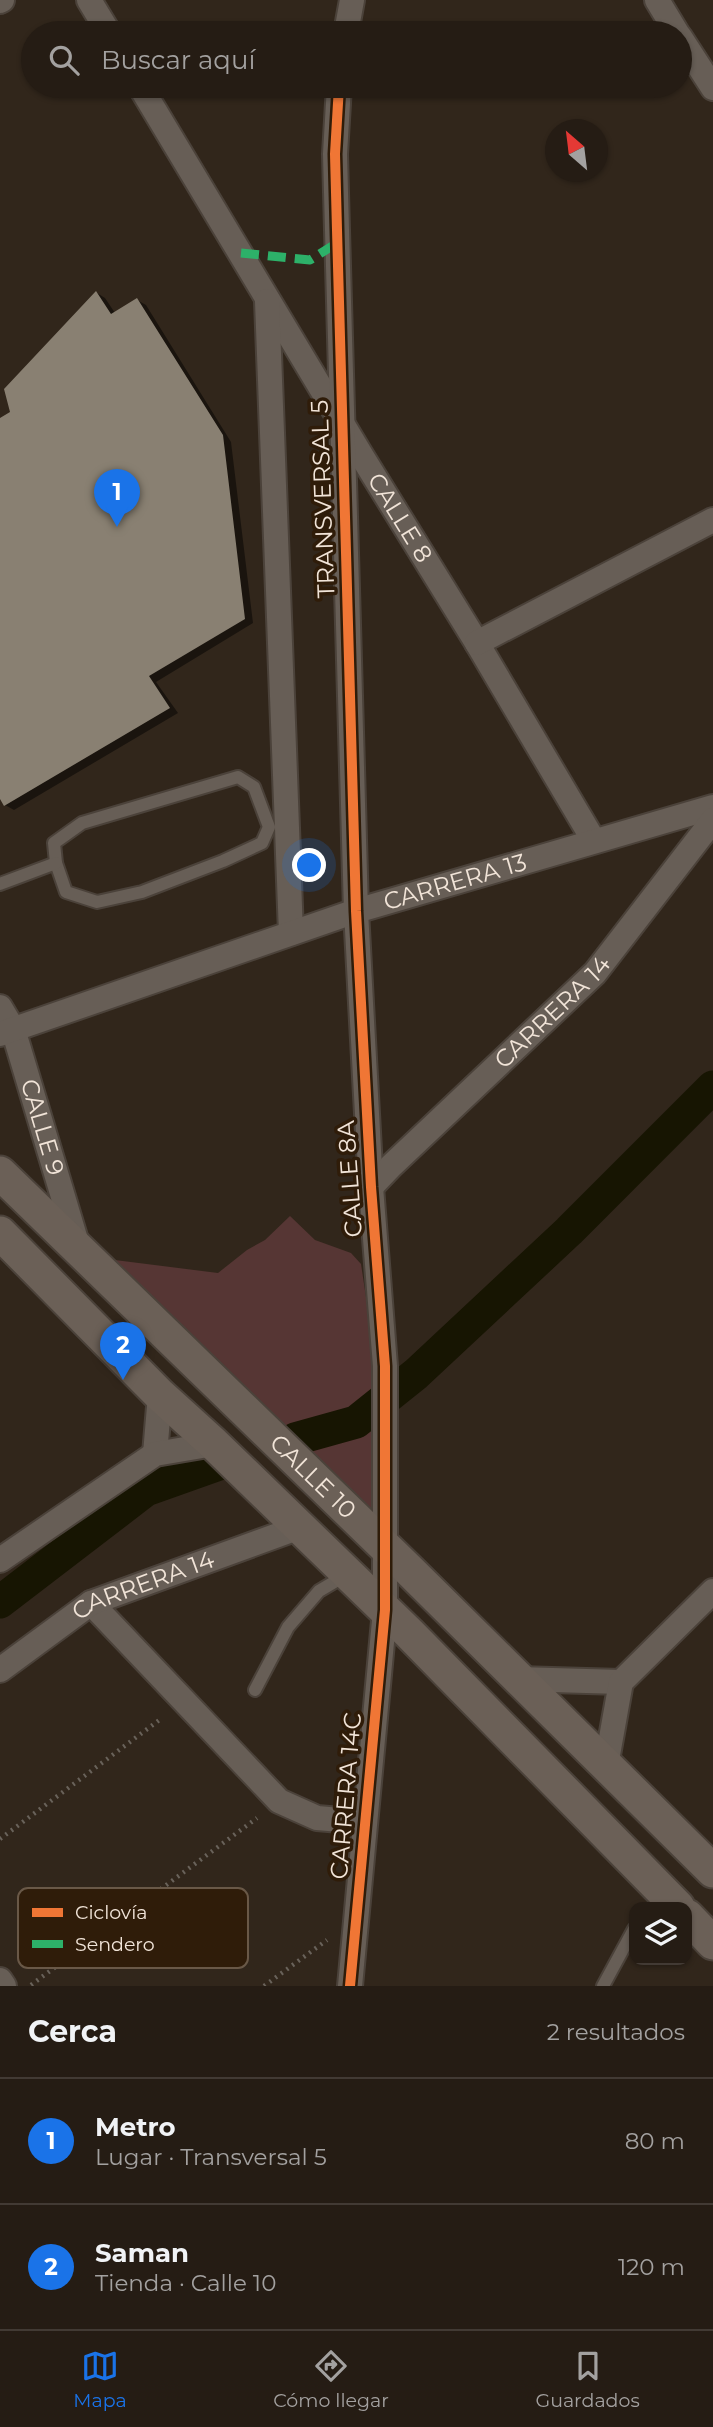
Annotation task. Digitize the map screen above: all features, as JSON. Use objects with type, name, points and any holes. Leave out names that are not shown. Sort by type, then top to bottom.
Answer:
[{"type":"main road","name":"CALLE 10","points":[[0,1173],[713,1871]]},
{"type":"main road","name":"CALLE 10","points":[[0,1233],[160,1395],[385,1609],[662,1896]]},
{"type":"main road","points":[[106,1339],[138,1307]]},
{"type":"main road","points":[[692,1921],[713,1942]]},
{"type":"street","points":[[89,0],[102,21]]},
{"type":"street","points":[[348,21],[352,0]]},
{"type":"street","points":[[657,0],[670,21]]},
{"type":"street","points":[[692,55],[713,88]]},
{"type":"street","name":"CALLE 8","points":[[147,98],[594,841]]},
{"type":"street","name":"TRANSVERSAL 5","points":[[338,98],[335,154],[356,911]]},
{"type":"street","name":"TRANSVERSAL 5","points":[[267,297],[291,933]]},
{"type":"street","points":[[477,643],[713,520]]},
{"type":"street","name":"CARRERA 13","points":[[6,1031],[356,911],[713,807]]},
{"type":"street","name":"CARRERA 14","points":[[371,1187],[595,973],[713,820]]},
{"type":"street","name":"CALLE 8A","points":[[356,911],[371,1187],[385,1366],[386,1548]]},
{"type":"street","name":"CALLE 9","points":[[0,1007],[79,1251]]},
{"type":"street","points":[[155,1454],[160,1395]]},
{"type":"street","points":[[0,1560],[155,1454],[214,1444]]},
{"type":"street","name":"CARRERA 14","points":[[0,1670],[91,1603],[299,1527]]},
{"type":"street","points":[[385,1609],[386,1548]]},
{"type":"street","points":[[606,1766],[621,1682],[713,1591]]},
{"type":"street","points":[[91,1603],[279,1801],[317,1818],[364,1822]]},
{"type":"street","name":"CARRERA 14C","points":[[350,1986],[385,1609]]},
{"type":"street","points":[[518,1679],[621,1682]]},
{"type":"street","points":[[0,1980],[4,1986]]},
{"type":"lane","points":[[238,777],[254,788],[269,827],[262,842],[223,861],[142,892],[97,902],[66,892],[56,863],[54,843],[82,823],[238,777]]},
{"type":"lane","points":[[0,884],[56,863]]},
{"type":"lane","points":[[255,1690],[288,1627],[320,1591],[348,1574]]},
{"type":"lane","points":[[603,1986],[629,1938]]},
{"type":"path","points":[[0,1839],[184,1702]]},
{"type":"path","points":[[162,1888],[279,1801]]},
{"type":"path","points":[[264,1986],[356,1919]]},
{"type":"path","points":[[30,1986],[54,1968]]},
{"type":"shaded area","points":[[290,1216],[315,1240],[351,1253],[361,1264],[375,1357],[378,1530],[99,1258],[218,1273],[247,1250],[265,1240]]},
{"type":"building","points":[[96,291],[111,314],[137,298],[223,435],[245,619],[149,676],[170,708],[4,806],[0,799],[0,418],[10,412],[4,389]]},
{"type":"waterway","points":[[295,1439],[356,1422],[416,1374],[569,1231],[713,1087]]},
{"type":"waterway","points":[[0,1602],[146,1490],[222,1463]]},
{"type":"marked path","points":[[241,253],[310,260],[337,243]]},
{"type":"cycle path","points":[[338,98],[335,154],[356,911],[371,1187],[385,1366],[385,1610],[350,1986]]},
{"type":"place","name":"Metro","points":[[117,527]]},
{"type":"place","name":"Saman","points":[[123,1380]]}]
